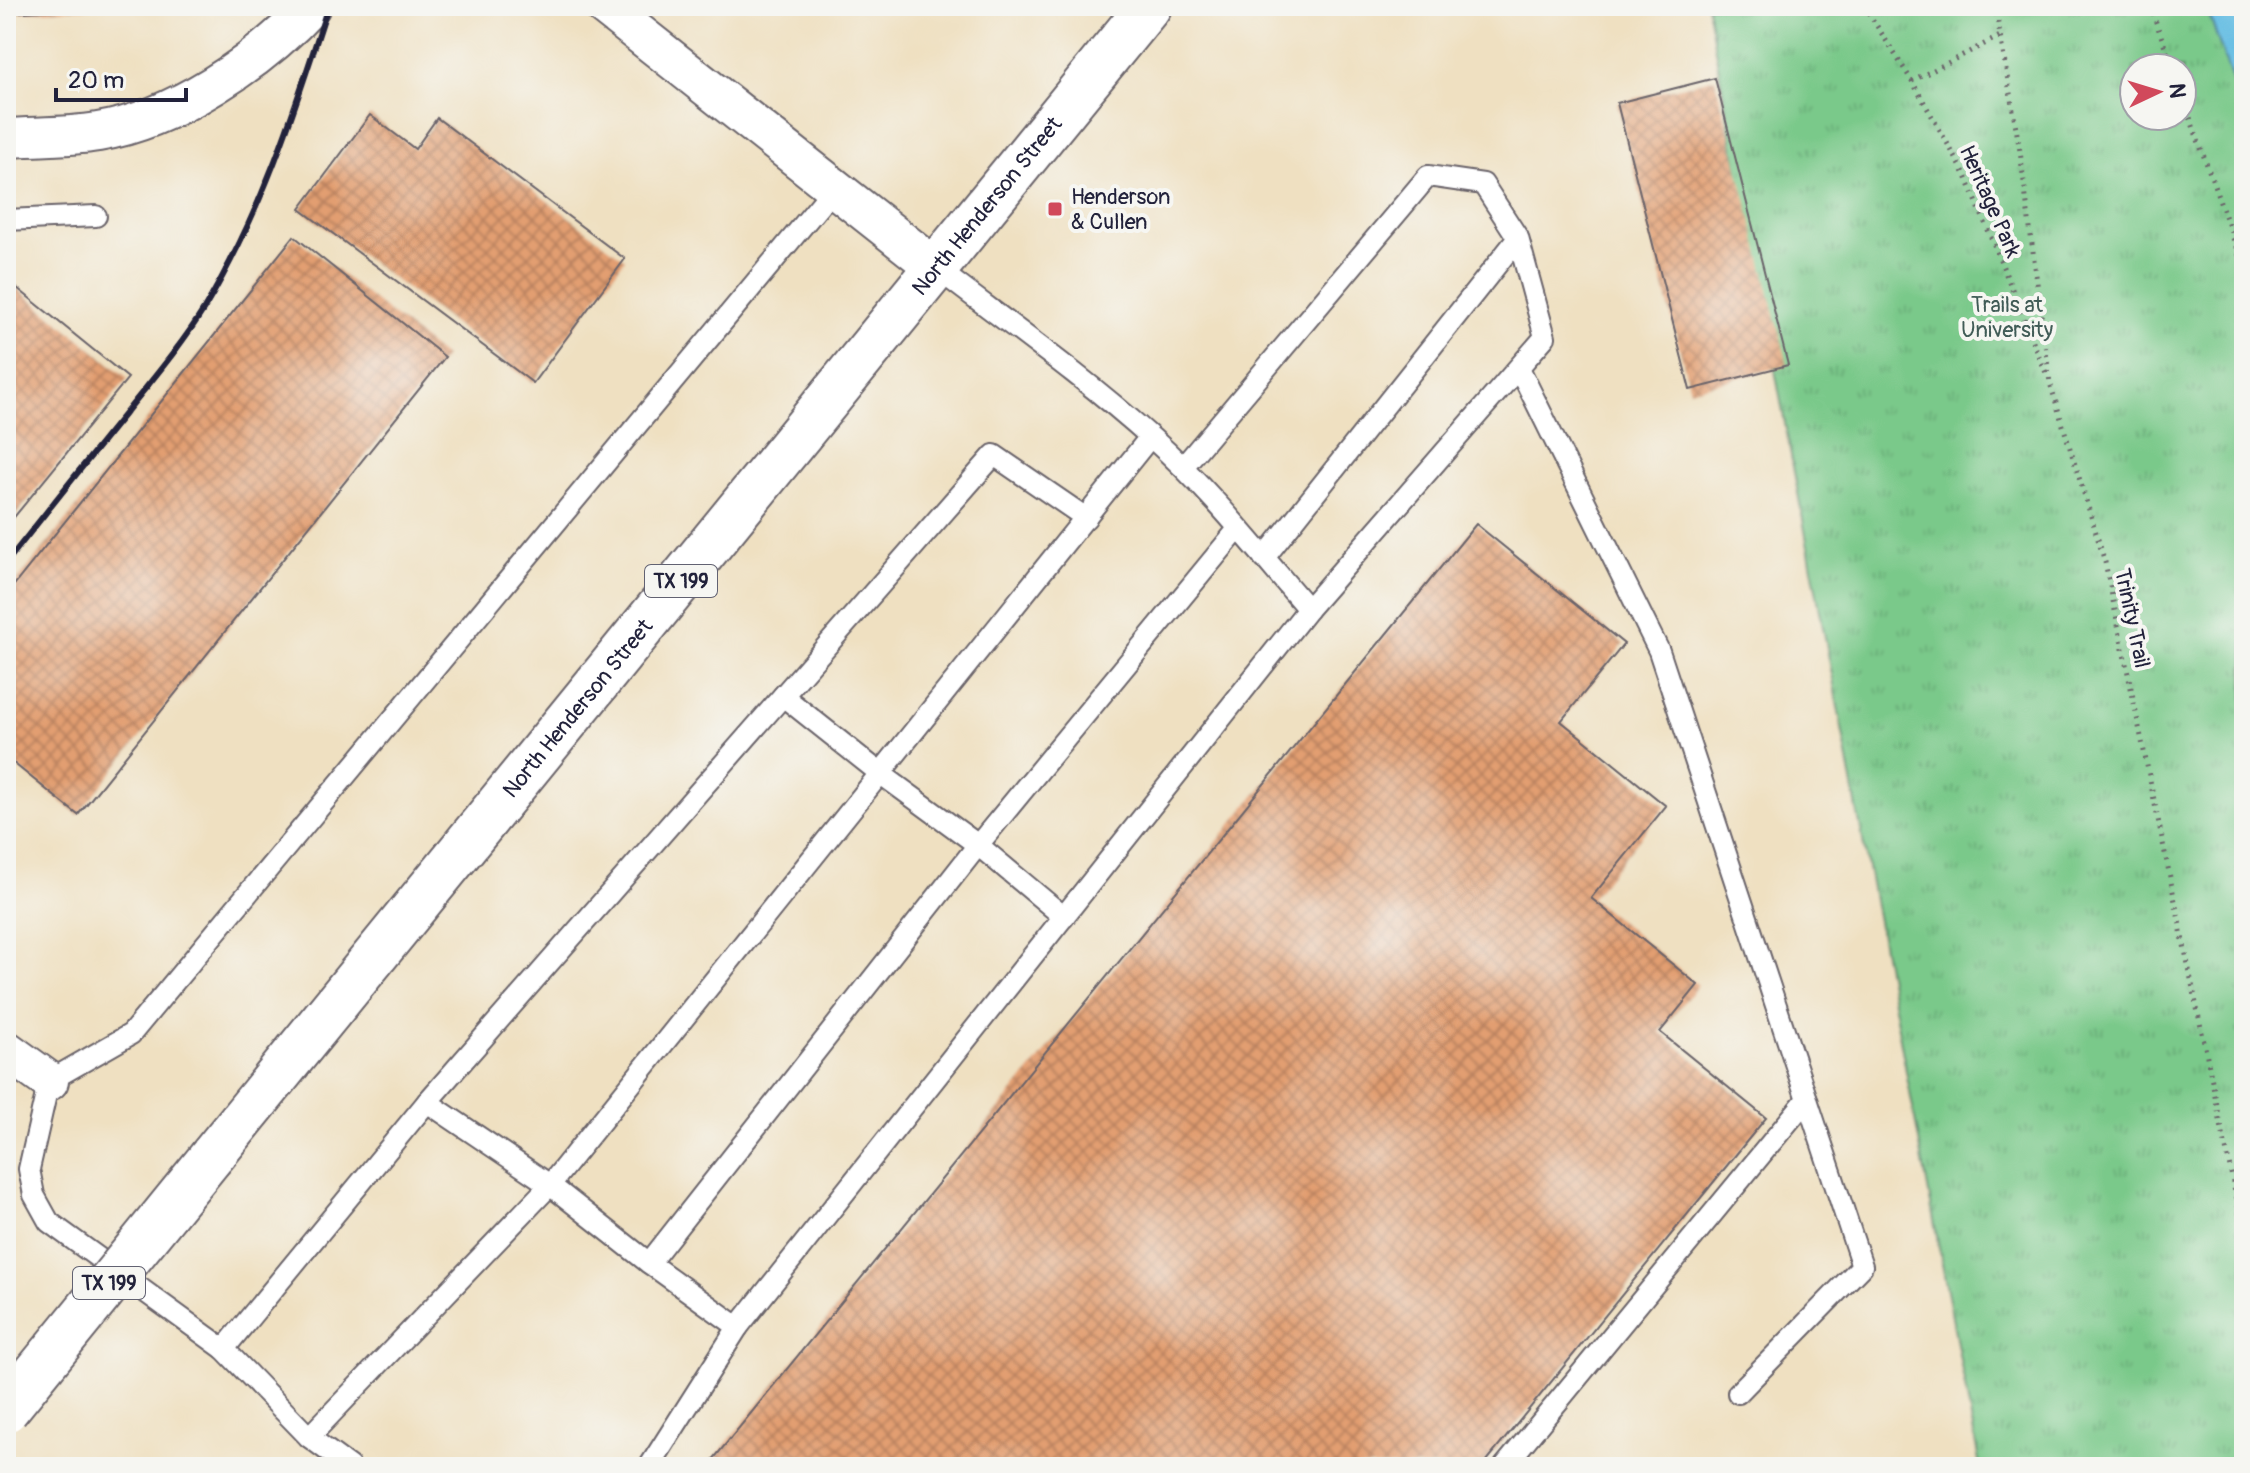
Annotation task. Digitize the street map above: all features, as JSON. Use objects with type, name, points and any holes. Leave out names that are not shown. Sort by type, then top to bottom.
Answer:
[{"type":"main road","name":"North Henderson Street","points":[[6,1410],[1149,6]]},
{"type":"street","points":[[193,96],[225,73],[254,46],[287,6]]},
{"type":"street","points":[[6,138],[98,132],[164,111],[255,57],[311,6]]},
{"type":"street","points":[[604,6],[936,268]]},
{"type":"street","points":[[6,1050],[49,1081]]},
{"type":"lane","points":[[649,1467],[738,1327],[1308,609],[1545,337],[1518,238],[1483,184],[1428,176],[1183,467]]},
{"type":"lane","points":[[350,1467],[309,1437],[224,1349],[49,1222],[34,1195],[29,1169],[49,1081],[131,1034],[834,188]]},
{"type":"lane","points":[[6,220],[96,216]]},
{"type":"lane","points":[[1264,558],[1518,238]]},
{"type":"lane","points":[[936,268],[1056,360],[1183,467],[1308,609]]},
{"type":"lane","points":[[1519,368],[1659,651],[1862,1266],[1738,1393]]},
{"type":"lane","points":[[309,1437],[550,1185],[1150,437]]},
{"type":"lane","points":[[224,1349],[427,1102],[994,455],[1086,518]]},
{"type":"lane","points":[[649,1263],[978,845],[1238,529]]},
{"type":"lane","points":[[783,696],[881,774],[978,845],[1064,917]]},
{"type":"lane","points":[[1504,1467],[1807,1099]]},
{"type":"lane","points":[[427,1102],[550,1185],[649,1263],[738,1327]]},
{"type":"lane","points":[[1526,1440],[1526,1467]]},
{"type":"path","name":"Heritage Park","points":[[1864,6],[1912,81],[1966,176],[2050,383]]},
{"type":"path","name":"Trinity Trail","points":[[1995,6],[2020,151],[2050,383],[2105,562],[2244,1236]]},
{"type":"path","points":[[2150,6],[2167,52]]},
{"type":"path","points":[[1912,81],[2000,36]]},
{"type":"path","points":[[2195,132],[2244,269]]},
{"type":"green space","name":"Trails at University","points":[[1707,6],[2244,6],[2244,1467],[1980,1467]]},
{"type":"water","points":[[2206,6],[2244,6],[2244,114]]},
{"type":"building","points":[[6,6],[95,6],[95,8],[6,13]]},
{"type":"building","points":[[1715,78],[1788,365],[1690,390],[1617,103]]},
{"type":"building","points":[[370,115],[415,149],[437,118],[625,259],[533,383],[300,209]]},
{"type":"building","points":[[294,236],[445,357],[78,815],[6,757],[6,595]]},
{"type":"building","points":[[6,279],[128,378],[6,527]]},
{"type":"building","points":[[1476,524],[1624,644],[1561,721],[1666,806],[1591,898],[1698,985],[1660,1032],[1766,1118],[1482,1467],[707,1467]]},
{"type":"railway","points":[[6,563],[166,363],[204,309],[260,198],[328,6]]},
{"type":"place","name":"Henderson & Cullen","points":[[1055,209]]}]
